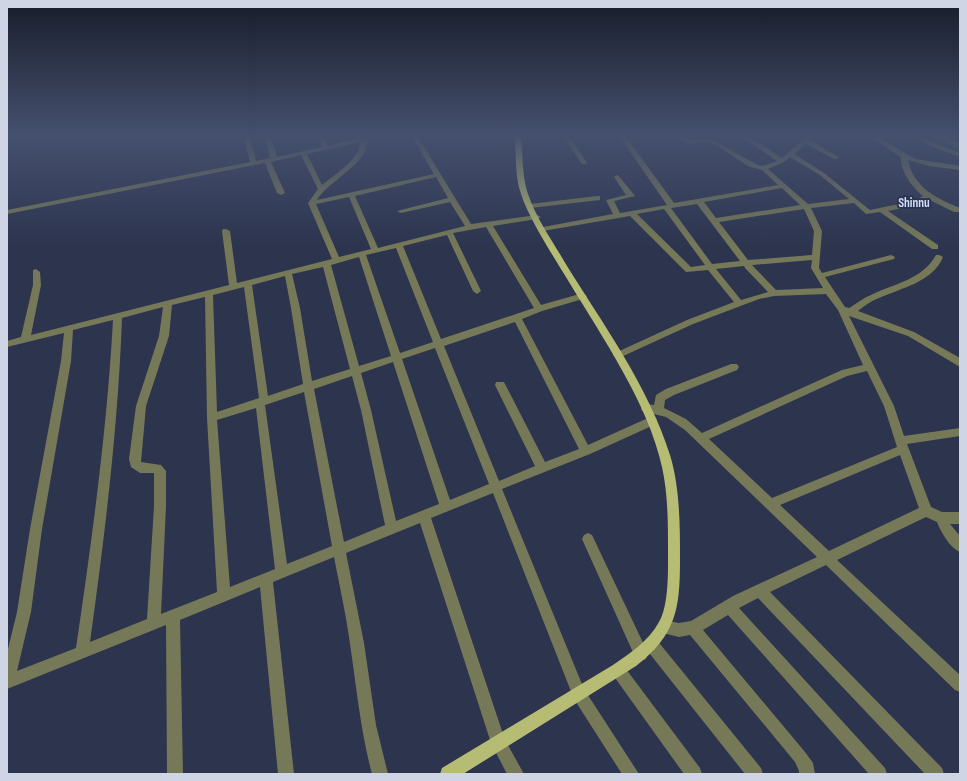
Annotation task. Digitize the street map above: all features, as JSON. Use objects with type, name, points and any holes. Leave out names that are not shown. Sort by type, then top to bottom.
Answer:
[{"type":"main road","points":[[448,774],[618,670],[646,649],[664,627],[670,605],[674,562],[670,477],[652,422],[618,355],[530,206],[522,186],[521,173]]},
{"type":"street","points":[[7,212],[205,173]]},
{"type":"street","points":[[275,173],[281,193]]},
{"type":"street","points":[[314,173],[321,188]]},
{"type":"street","points":[[339,173],[321,188],[312,203],[331,262],[392,528]]},
{"type":"street","points":[[647,173],[725,287],[739,303]]},
{"type":"street","points":[[770,173],[806,206],[816,224],[818,231],[815,268],[828,291],[846,311],[870,368],[889,406],[926,511],[942,518],[960,518]]},
{"type":"street","points":[[821,173],[869,212],[915,203],[928,196]]},
{"type":"street","points":[[909,173],[915,186],[928,196],[957,210]]},
{"type":"street","points":[[312,203],[438,175],[469,227]]},
{"type":"street","points":[[617,177],[631,196],[610,200],[618,216]]},
{"type":"street","points":[[543,229],[783,186]]},
{"type":"street","points":[[351,194],[375,250]]},
{"type":"street","points":[[530,206],[597,198]]},
{"type":"street","points":[[401,211],[453,199]]},
{"type":"street","points":[[714,221],[806,206],[854,201]]},
{"type":"street","points":[[699,202],[746,263],[774,293]]},
{"type":"street","points":[[882,210],[935,247]]},
{"type":"street","points":[[632,213],[688,270],[815,257]]},
{"type":"street","points":[[7,344],[448,232],[488,223],[537,217]]},
{"type":"street","points":[[488,223],[539,309]]},
{"type":"street","points":[[226,231],[233,287]]},
{"type":"street","points":[[448,232],[477,291]]},
{"type":"street","points":[[398,244],[579,694],[631,774]]},
{"type":"street","points":[[362,254],[446,507]]},
{"type":"street","points":[[820,276],[891,257]]},
{"type":"street","points":[[846,311],[903,283],[917,280],[935,266],[939,257]]},
{"type":"street","points":[[25,339],[37,285],[36,272]]},
{"type":"street","points":[[288,273],[294,297],[314,418],[340,549],[365,690],[373,751],[380,774]]},
{"type":"street","points":[[248,284],[282,572]]},
{"type":"street","points":[[618,355],[690,322],[739,303],[774,293],[828,291]]},
{"type":"street","points":[[208,293],[212,418],[224,595]]},
{"type":"street","points":[[212,418],[517,318],[539,309],[583,296]]},
{"type":"street","points":[[154,623],[160,506],[160,471],[157,468],[140,468],[135,464],[135,459],[141,406],[164,336],[168,303]]},
{"type":"street","points":[[846,311],[911,334],[960,363]]},
{"type":"street","points":[[82,652],[100,526],[115,376],[118,315]]},
{"type":"street","points":[[517,318],[586,451]]},
{"type":"street","points":[[7,682],[24,612],[36,530],[66,361],[69,328]]},
{"type":"street","points":[[659,410],[660,398],[670,392],[734,368]]},
{"type":"street","points":[[701,438],[845,373],[870,368]]},
{"type":"street","points":[[500,385],[542,468]]},
{"type":"street","points":[[646,408],[659,410],[676,416],[701,438],[960,685]]},
{"type":"street","points":[[7,682],[586,451],[652,422]]},
{"type":"street","points":[[771,504],[902,445],[960,432]]},
{"type":"street","points":[[664,627],[679,630],[693,628],[730,606],[926,511]]},
{"type":"street","points":[[424,515],[498,743],[516,774]]},
{"type":"street","points":[[942,518],[945,527],[960,546]]},
{"type":"street","points":[[588,539],[646,649],[755,774]]},
{"type":"street","points":[[266,578],[286,774]]},
{"type":"street","points":[[760,591],[936,774]]},
{"type":"street","points":[[730,606],[879,774]]},
{"type":"street","points":[[174,616],[175,774]]},
{"type":"street","points":[[693,628],[800,757],[807,768],[807,774]]},
{"type":"street","points":[[618,670],[694,774]]},
{"type":"district","name":"Shinnu","points":[[914,202]]}]
